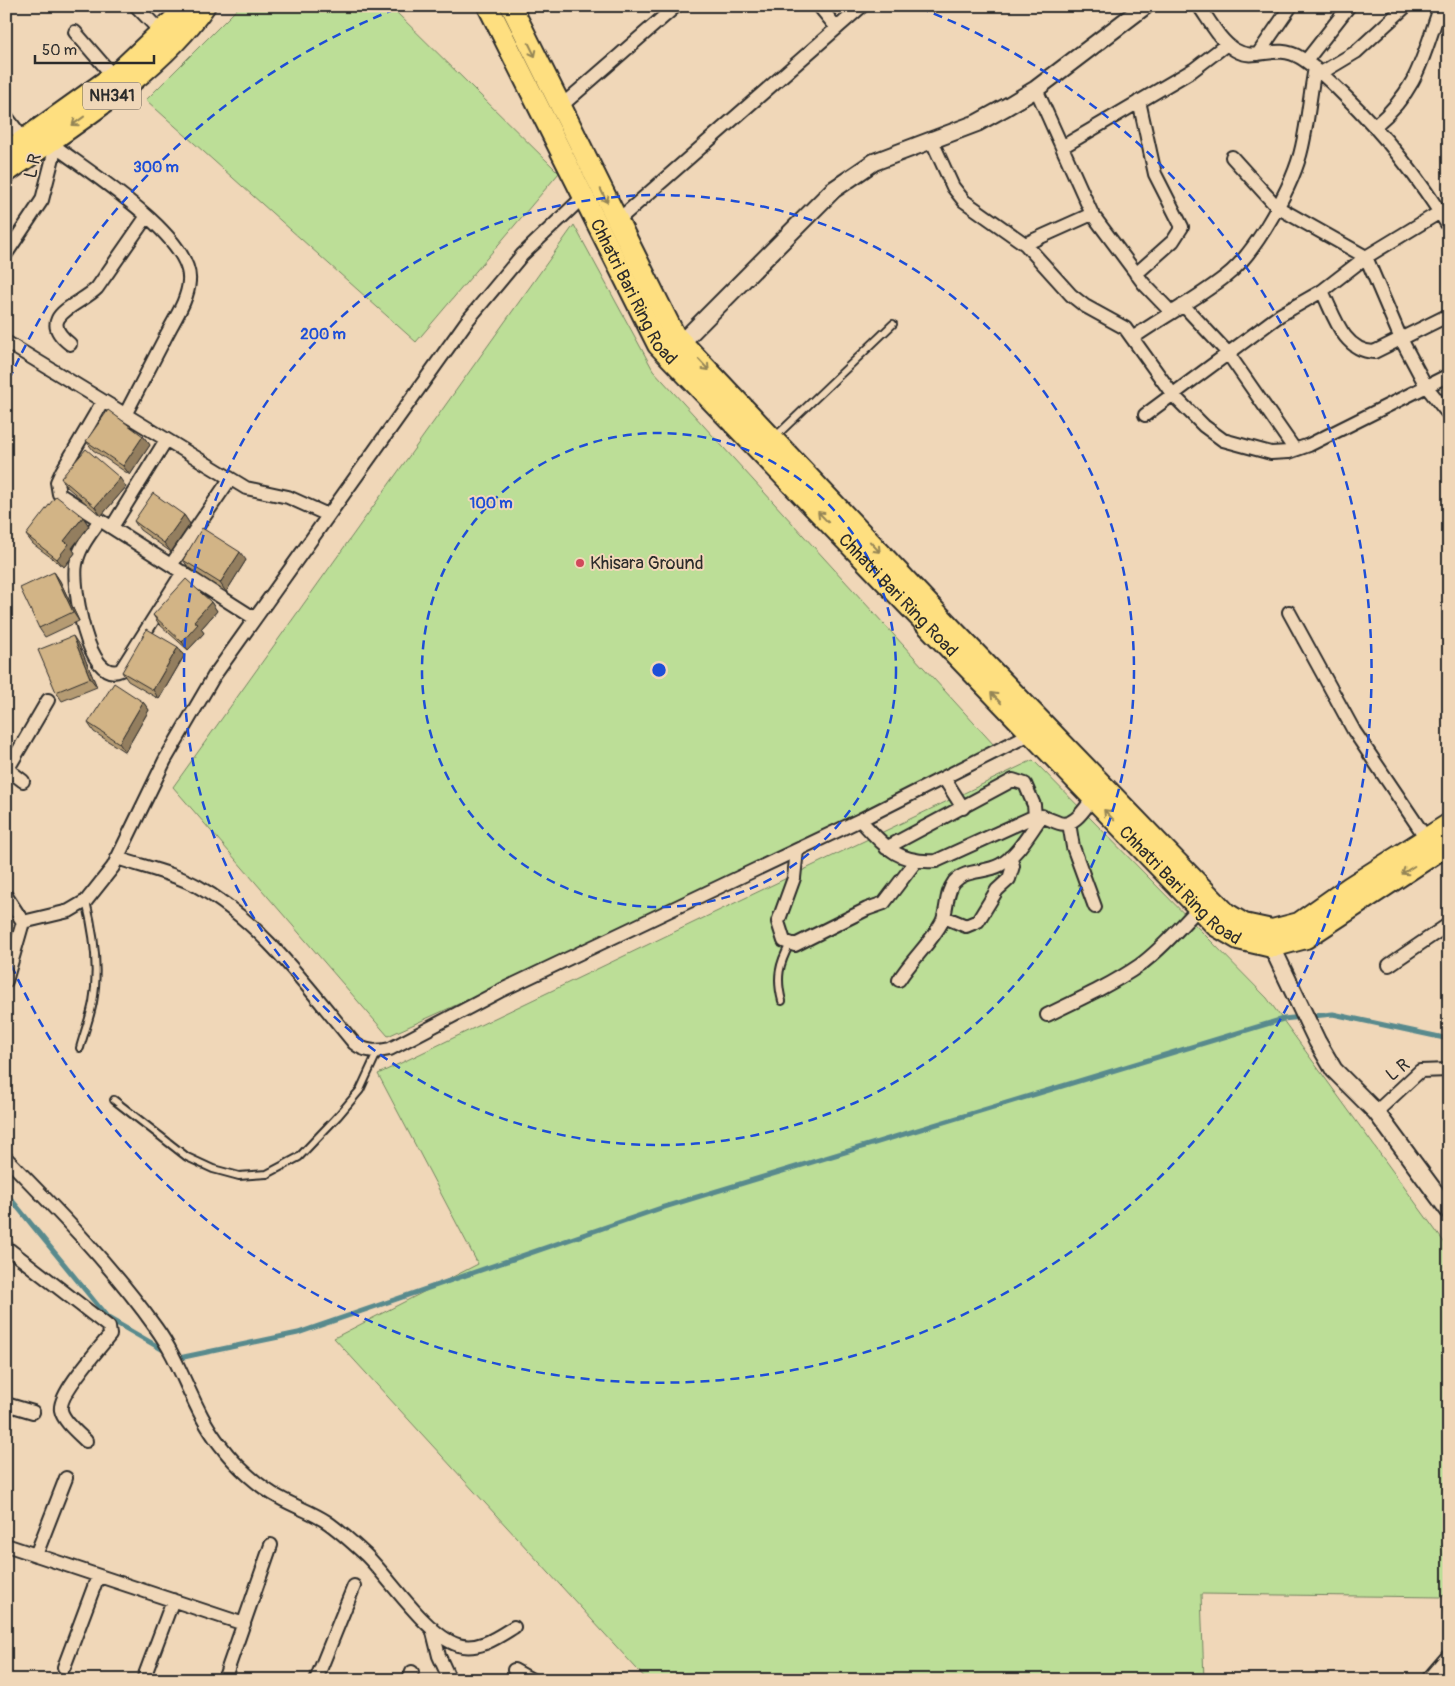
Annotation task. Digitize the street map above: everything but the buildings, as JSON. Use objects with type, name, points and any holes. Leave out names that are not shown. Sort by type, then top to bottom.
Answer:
[{"type":"highway","name":"NH341","points":[[6,153],[114,76],[161,32],[185,6]]},
{"type":"highway","name":"NH341","points":[[6,172],[57,141],[127,85],[191,25],[204,6]]},
{"type":"main road","name":"Chhatri Bari Ring Road","points":[[488,6],[658,345],[1216,926],[1238,939],[1272,947],[1306,938],[1449,844]]},
{"type":"main road","name":"Chhatri Bari Ring Road","points":[[511,6],[616,221],[674,334],[1220,906],[1244,924],[1272,930],[1299,923],[1449,824]]},
{"type":"street","points":[[136,6],[161,32]]},
{"type":"street","points":[[560,107],[676,6]]},
{"type":"street","points":[[819,6],[838,28]]},
{"type":"street","points":[[616,221],[862,6]]},
{"type":"street","points":[[682,342],[833,190],[874,162],[977,123],[1036,89],[1145,6]]},
{"type":"street","points":[[1199,6],[1227,44],[1241,53],[1258,54],[1274,50],[1285,50],[1314,68],[1375,126],[1407,164],[1449,226]]},
{"type":"street","points":[[1258,54],[1291,6]]},
{"type":"street","points":[[1134,337],[1227,276],[1246,257],[1277,207],[1296,168],[1302,146],[1314,68],[1349,6]]},
{"type":"street","points":[[1314,68],[1356,52],[1406,6]]},
{"type":"street","points":[[1375,126],[1407,94],[1442,9]]},
{"type":"street","points":[[75,32],[114,76]]},
{"type":"street","points":[[1062,148],[1193,70],[1227,44]]},
{"type":"street","points":[[1036,89],[1092,214],[1136,274],[1171,312]]},
{"type":"street","points":[[1136,274],[1173,241],[1182,227],[1155,174],[1139,101]]},
{"type":"street","points":[[6,116],[24,140]]},
{"type":"street","points":[[931,140],[953,187],[964,201],[1025,244],[1085,306],[1116,322],[1134,337],[1174,394],[1204,426],[1223,440],[1271,453],[1294,450],[1310,445],[1449,375]]},
{"type":"street","points":[[57,141],[147,216],[181,253],[188,268],[189,282],[183,303],[125,415]]},
{"type":"street","name":"L R","points":[[6,254],[42,200],[57,141]]},
{"type":"street","points":[[1232,158],[1277,207],[1366,257],[1401,339],[1426,386],[1449,415]]},
{"type":"street","points":[[23,922],[69,910],[86,901],[118,858],[165,760],[189,717],[214,676],[254,618],[467,321],[522,254],[583,197]]},
{"type":"street","points":[[1145,415],[1227,352],[1280,315],[1322,291],[1366,257],[1440,212]]},
{"type":"street","points":[[1025,244],[1092,214]]},
{"type":"street","points":[[70,344],[58,336],[56,329],[59,318],[67,307],[97,288],[147,216]]},
{"type":"street","points":[[1322,291],[1341,330],[1354,347],[1363,352],[1374,352],[1449,315]]},
{"type":"street","points":[[1183,305],[1227,352],[1294,450]]},
{"type":"street","points":[[6,342],[246,488],[288,497],[328,514]]},
{"type":"street","points":[[103,401],[62,471],[57,487],[59,494],[254,618]]},
{"type":"street","points":[[112,527],[166,440]]},
{"type":"street","points":[[171,565],[230,479]]},
{"type":"street","points":[[100,520],[80,550],[75,578],[84,631],[94,655],[106,669],[112,672],[121,670],[183,572]]},
{"type":"street","points":[[1289,612],[1354,731],[1426,838]]},
{"type":"street","points":[[23,780],[7,770],[48,700]]},
{"type":"street","points":[[118,858],[196,885],[218,899],[278,953],[360,1048],[378,1051],[390,1049],[502,990],[860,820],[1030,734]]},
{"type":"street","points":[[944,778],[963,808]]},
{"type":"street","points":[[886,848],[963,808],[999,786],[1018,780],[1025,784],[1030,792],[1039,816]]},
{"type":"street","points":[[860,820],[886,848],[897,856],[916,861],[936,860],[1039,816],[1058,823],[1069,823],[1077,817],[1093,798]]},
{"type":"street","points":[[899,980],[944,916],[947,896],[954,883],[960,877],[990,871],[1010,857],[1039,816]]},
{"type":"street","points":[[1069,823],[1073,847],[1095,907]]},
{"type":"street","points":[[797,850],[794,878],[778,922],[780,934],[784,941],[790,944],[801,943],[867,909],[884,904],[916,861]]},
{"type":"street","points":[[944,916],[966,926],[978,921],[992,897],[1009,880],[1013,866],[1010,857]]},
{"type":"street","points":[[6,896],[23,922],[6,982]]},
{"type":"street","points":[[1047,1016],[1109,984],[1140,964],[1198,908]]},
{"type":"street","points":[[1389,965],[1449,924]]},
{"type":"street","points":[[1272,947],[1317,1041],[1334,1070],[1376,1112],[1449,1211]]},
{"type":"street","name":"L R","points":[[1376,1112],[1420,1071],[1449,1070]]},
{"type":"street","points":[[6,1158],[95,1251],[156,1328],[183,1374],[197,1408],[227,1453],[250,1476],[272,1493],[327,1522],[365,1554],[432,1628],[459,1646],[476,1646],[491,1642],[514,1627]]},
{"type":"street","points":[[6,1247],[109,1327],[110,1335],[90,1358],[61,1404],[62,1414],[86,1441]]},
{"type":"street","points":[[6,1404],[33,1412]]},
{"type":"street","points":[[36,1555],[66,1478]]},
{"type":"street","points":[[6,1545],[244,1624]]},
{"type":"street","points":[[224,1680],[271,1545]]},
{"type":"street","points":[[64,1667],[98,1576]]},
{"type":"street","points":[[316,1680],[354,1586]]},
{"type":"street","points":[[143,1680],[173,1600]]},
{"type":"street","points":[[432,1628],[439,1656],[450,1680]]},
{"type":"street","points":[[1430,1680],[1449,1658]]},
{"type":"street","points":[[514,1670],[532,1680]]},
{"type":"lane","points":[[773,438],[893,324]]},
{"type":"lane","points":[[80,1048],[93,1002],[95,966],[91,918],[86,901]]},
{"type":"lane","points":[[782,1001],[778,978],[782,958],[790,944]]},
{"type":"lane","points":[[114,1100],[187,1157],[214,1169],[240,1176],[268,1174],[299,1156],[338,1116],[360,1090],[378,1051]]},
{"type":"green space","points":[[240,6],[390,6],[559,173],[416,342],[146,100]]},
{"type":"green space","name":"Khisara Ground","points":[[574,225],[653,370],[1004,756],[388,1036],[173,787]]},
{"type":"green space","points":[[1033,760],[1267,998],[1449,1249],[1449,1591],[1442,1597],[1201,1594],[1204,1680],[647,1680],[334,1338],[478,1264],[378,1074]]},
{"type":"waterway","points":[[175,1356],[179,1358],[298,1333],[661,1208],[1283,1019],[1333,1014],[1449,1039]]},
{"type":"waterway","points":[[6,1193],[108,1318],[167,1352]]},
{"type":"place","name":"Khisara Ground","points":[[580,563]]}]
